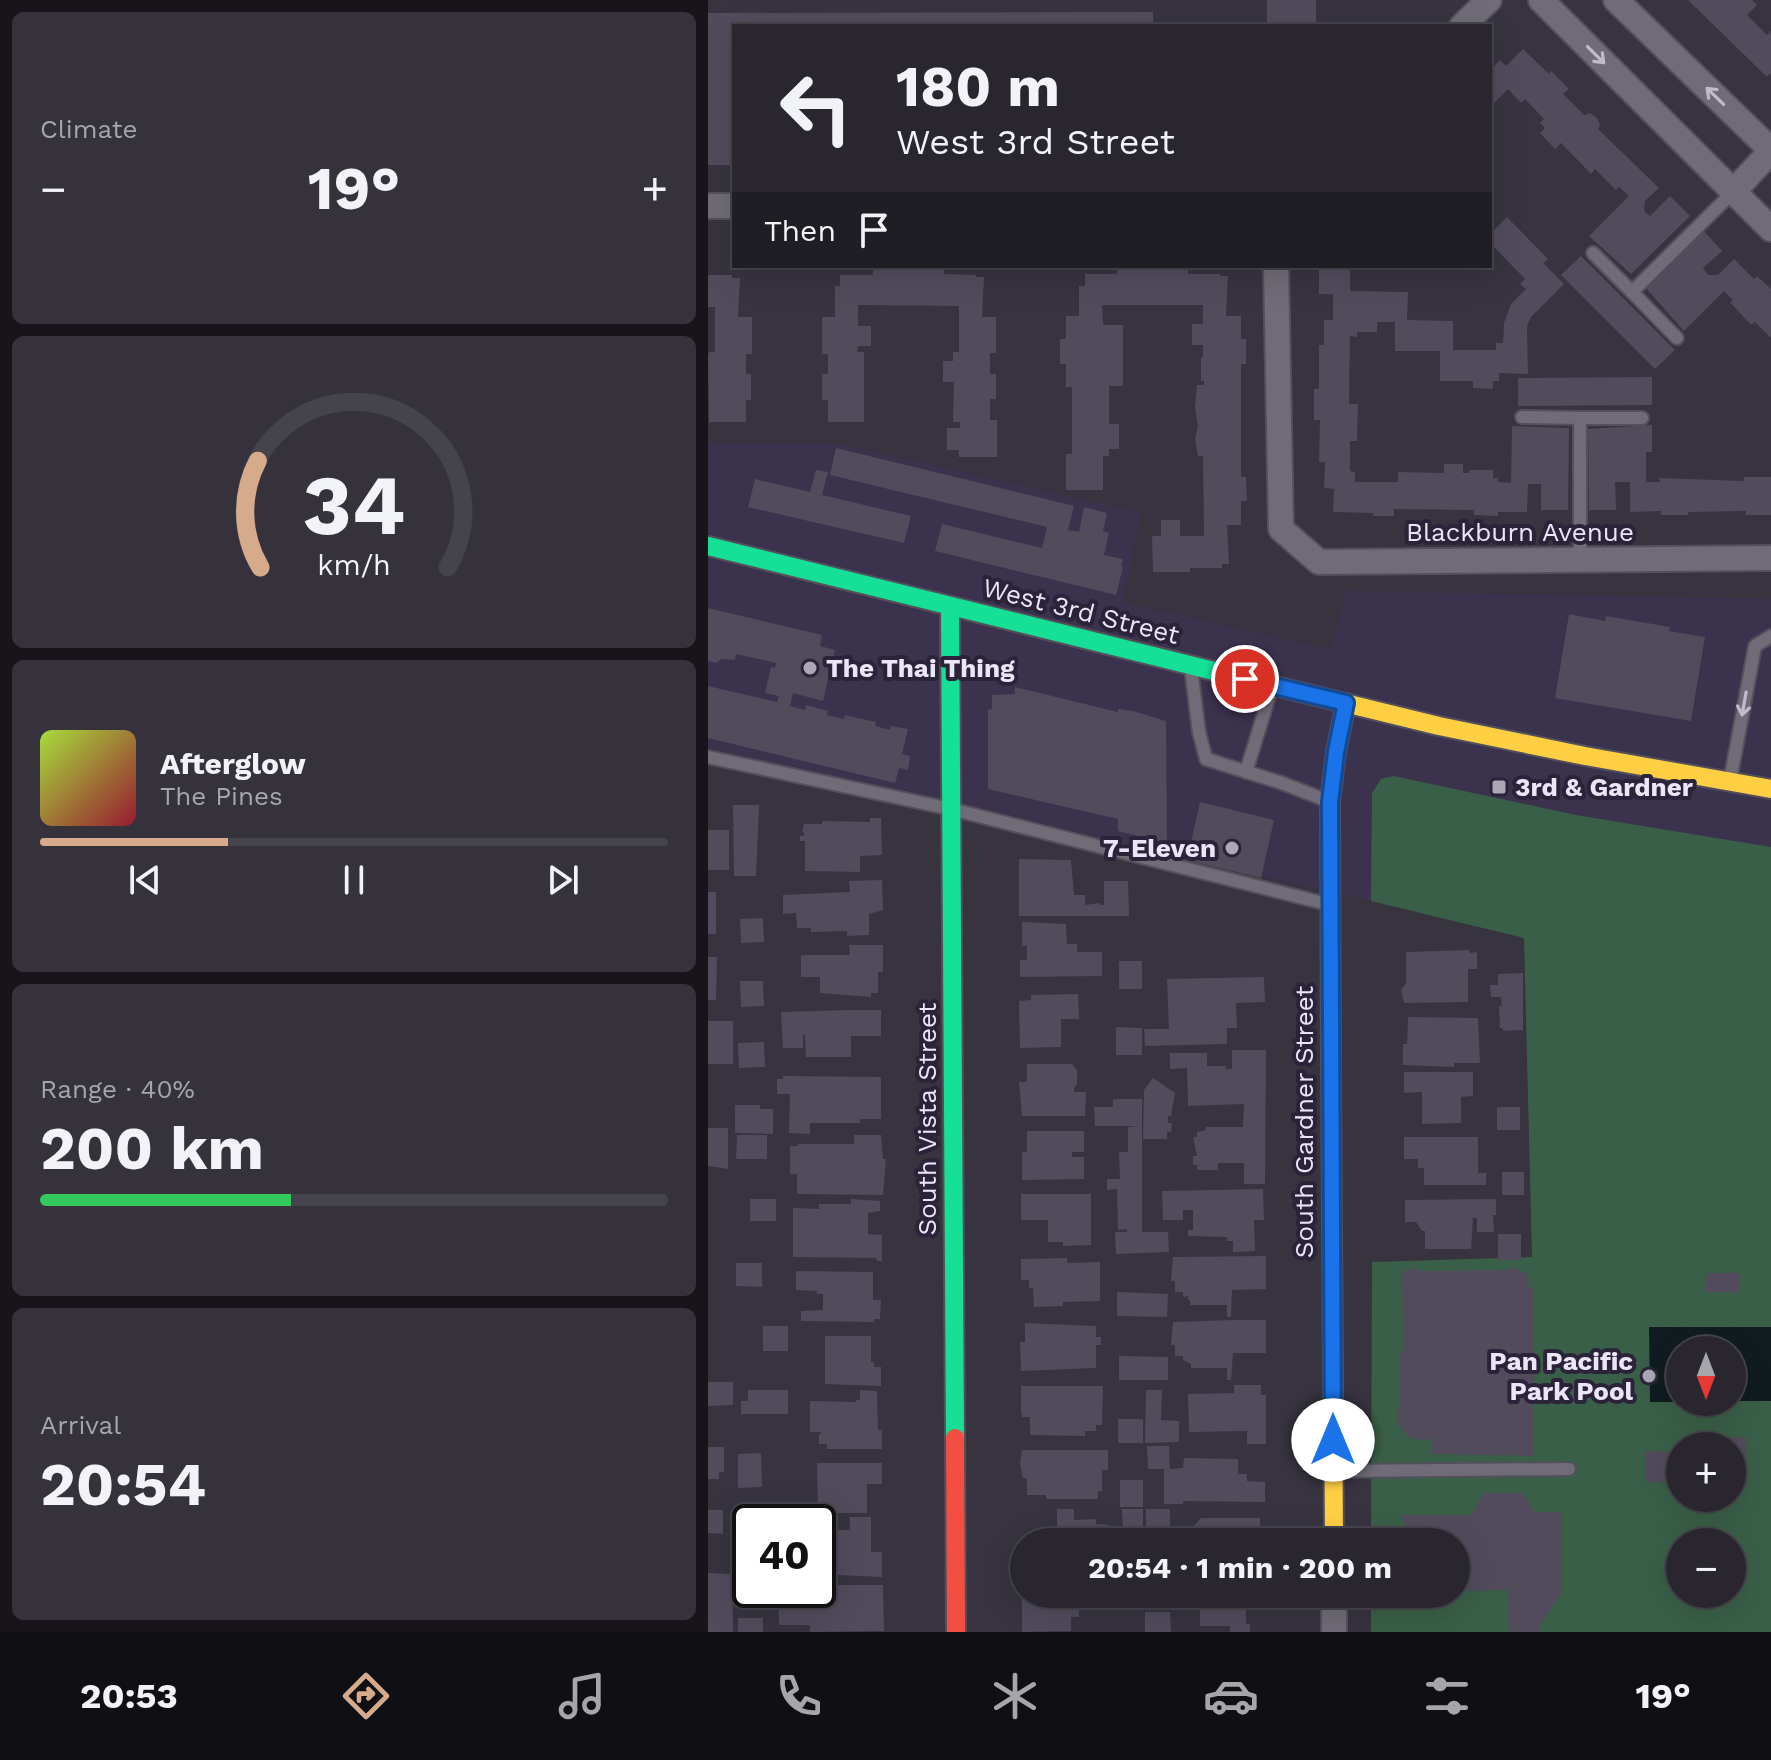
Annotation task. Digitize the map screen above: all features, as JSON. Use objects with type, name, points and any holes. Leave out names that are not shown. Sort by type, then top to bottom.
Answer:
[{"type":"street","points":[[1464,24],[1488,0]]},
{"type":"street","points":[[1541,0],[1771,229]]},
{"type":"street","points":[[1616,0],[1771,150],[1734,191]]},
{"type":"street","points":[[708,206],[732,206]]},
{"type":"street","name":"Blackburn Avenue","points":[[1276,268],[1281,529],[1319,562],[1771,558]]},
{"type":"street","name":"West 3rd Street","points":[[708,546],[1346,703],[1585,756],[1771,789]]},
{"type":"street","name":"South Vista Street","points":[[950,606],[956,1632]]},
{"type":"street","name":"South Gardner Street","points":[[1334,1528],[1330,802],[1346,703]]},
{"type":"street","points":[[1334,1608],[1334,1632]]},
{"type":"lane","points":[[1632,292],[1734,191]]},
{"type":"lane","points":[[1593,253],[1677,338]]},
{"type":"lane","points":[[1522,417],[1642,418]]},
{"type":"lane","points":[[1580,418],[1580,559]]},
{"type":"lane","points":[[1730,782],[1755,646],[1771,636]]},
{"type":"lane","points":[[1191,665],[1199,732],[1206,759],[1330,802]]},
{"type":"lane","points":[[1246,772],[1272,685]]},
{"type":"lane","points":[[708,757],[951,809],[1330,905]]},
{"type":"lane","points":[[1333,1471],[1569,1469]]},
{"type":"shaded area","points":[[708,444],[841,444],[1141,513],[1123,602],[1332,650],[1346,591],[1771,599],[1771,847],[1576,815],[1394,776],[1372,793],[1371,901],[708,748]]},
{"type":"shaded area","points":[[1649,1327],[1771,1327],[1771,1401],[1746,1401],[1746,1336],[1666,1336],[1666,1402],[1650,1402]]},
{"type":"green space","points":[[1394,776],[1576,815],[1771,847],[1771,1632],[1371,1632],[1371,1608],[1470,1608],[1470,1528],[1371,1528],[1372,1262],[1532,1257],[1524,938],[1371,901],[1372,793],[1381,779]]},
{"type":"building","points":[[1267,0],[1316,0],[1316,24],[1267,24]]},
{"type":"building","points":[[1688,0],[1752,0],[1757,5],[1747,15],[1767,35],[1771,31],[1771,73],[1767,77]]},
{"type":"building","points":[[1153,12],[1153,24],[732,24],[732,165],[708,165],[708,13]]},
{"type":"building","points":[[1523,49],[1569,89],[1563,94],[1584,115],[1590,113],[1597,118],[1598,129],[1659,188],[1645,201],[1644,211],[1650,216],[1670,196],[1690,216],[1631,274],[1589,236],[1629,196],[1619,187],[1616,190],[1595,169],[1591,174],[1561,143],[1555,149],[1540,133],[1545,128],[1540,123],[1544,119],[1525,99],[1521,103],[1508,89],[1492,105],[1492,68],[1500,60],[1506,66]]},
{"type":"building","points":[[1507,217],[1548,259],[1543,263],[1564,284],[1531,317],[1527,326],[1528,374],[1499,373],[1499,381],[1493,381],[1493,389],[1473,388],[1473,381],[1440,381],[1440,351],[1395,351],[1395,322],[1377,322],[1377,332],[1357,332],[1357,337],[1350,336],[1349,404],[1358,404],[1357,441],[1350,441],[1350,471],[1355,472],[1355,482],[1398,482],[1398,472],[1444,473],[1444,464],[1463,464],[1463,473],[1493,470],[1493,478],[1498,478],[1498,482],[1511,483],[1512,426],[1569,428],[1568,510],[1541,510],[1541,484],[1528,484],[1527,512],[1498,512],[1498,516],[1474,515],[1474,510],[1394,509],[1394,516],[1373,516],[1373,513],[1333,512],[1334,489],[1324,488],[1325,462],[1319,462],[1320,420],[1314,420],[1314,389],[1319,389],[1319,345],[1324,345],[1324,320],[1333,320],[1333,294],[1319,294],[1319,268],[1350,268],[1350,291],[1408,292],[1407,320],[1453,321],[1453,350],[1496,350],[1496,343],[1503,343],[1504,323],[1511,304],[1526,289],[1520,284],[1525,279],[1495,248],[1492,251],[1492,232]]},
{"type":"building","points":[[1703,230],[1722,251],[1703,268],[1708,275],[1718,275],[1734,259],[1754,279],[1757,276],[1771,289],[1771,338],[1755,322],[1751,325],[1724,291],[1684,331],[1645,287]]},
{"type":"building","points":[[1581,256],[1675,350],[1655,369],[1561,275]]},
{"type":"building","points":[[1117,268],[1188,268],[1188,274],[1228,276],[1226,316],[1241,316],[1241,339],[1246,339],[1246,364],[1241,364],[1241,477],[1246,477],[1247,501],[1241,501],[1241,525],[1227,525],[1229,564],[1222,564],[1222,568],[1153,572],[1152,536],[1161,536],[1161,520],[1180,520],[1180,536],[1204,536],[1203,456],[1198,456],[1195,438],[1198,427],[1195,407],[1197,385],[1204,385],[1201,381],[1203,345],[1192,345],[1192,324],[1203,324],[1203,305],[1102,305],[1103,325],[1123,325],[1123,386],[1109,386],[1109,424],[1119,424],[1119,449],[1109,449],[1109,456],[1103,456],[1103,490],[1066,490],[1066,454],[1072,454],[1072,387],[1066,387],[1066,364],[1060,364],[1060,339],[1066,339],[1066,316],[1079,316],[1079,286],[1085,286],[1085,274],[1117,274]]},
{"type":"building","points":[[873,269],[944,269],[944,274],[984,277],[982,317],[996,317],[996,353],[990,353],[990,374],[996,374],[996,399],[990,399],[990,420],[997,420],[997,457],[959,457],[959,450],[947,450],[947,428],[960,428],[960,422],[953,422],[954,382],[943,382],[943,361],[953,361],[953,352],[959,352],[959,306],[858,305],[858,326],[871,326],[871,346],[858,346],[857,352],[864,352],[864,422],[828,422],[828,400],[822,400],[822,374],[828,374],[828,354],[822,354],[822,317],[835,317],[835,286],[840,286],[840,275],[873,275]]},
{"type":"building","points":[[708,275],[740,278],[738,317],[752,317],[752,354],[746,354],[746,374],[751,374],[751,400],[746,400],[746,422],[709,422],[708,357],[709,352],[715,352],[715,307],[708,307]]},
{"type":"building","points":[[1652,377],[1652,405],[1518,406],[1518,378]]},
{"type":"building","points":[[1652,425],[1652,452],[1646,452],[1646,482],[1660,482],[1659,478],[1744,481],[1744,477],[1771,477],[1771,515],[1746,515],[1746,511],[1688,512],[1688,515],[1661,515],[1661,511],[1630,512],[1630,482],[1615,482],[1616,510],[1589,510],[1588,429]]},
{"type":"building","points":[[836,448],[1074,506],[1068,530],[1079,532],[1084,507],[1107,513],[1103,531],[1109,533],[1104,555],[1123,559],[1116,595],[935,551],[942,524],[1042,548],[1047,527],[830,475]]},
{"type":"building","points":[[816,470],[828,472],[822,495],[911,516],[904,543],[748,507],[755,479],[810,492]]},
{"type":"building","points":[[708,608],[822,635],[820,646],[835,650],[823,701],[793,693],[790,706],[805,710],[806,705],[828,711],[827,715],[844,719],[845,715],[876,722],[875,726],[890,730],[891,726],[908,729],[902,754],[910,756],[908,770],[899,768],[895,783],[708,738],[708,686],[777,702],[779,696],[765,693],[771,667],[775,668],[776,663],[736,654],[735,660],[708,661]]},
{"type":"building","points":[[1569,614],[1605,621],[1606,616],[1670,627],[1669,631],[1705,637],[1691,721],[1555,698]]},
{"type":"building","points":[[1015,687],[1118,712],[1118,709],[1133,711],[1166,721],[1167,843],[1118,831],[1118,819],[988,789],[988,710],[992,709],[992,695],[1015,694]]},
{"type":"building","points":[[1200,802],[1274,820],[1261,878],[1187,860]]},
{"type":"building","points":[[733,805],[759,805],[756,876],[734,876]]},
{"type":"building","points":[[870,818],[881,818],[882,855],[860,856],[860,872],[805,871],[805,841],[800,841],[800,836],[804,836],[804,824],[822,824],[822,821],[870,822]]},
{"type":"building","points":[[708,830],[729,830],[729,870],[708,870]]},
{"type":"building","points":[[1019,859],[1071,860],[1074,895],[1085,895],[1085,905],[1104,905],[1104,881],[1128,881],[1129,916],[1019,916]]},
{"type":"building","points":[[882,880],[883,910],[869,914],[869,935],[847,936],[847,931],[811,932],[811,928],[797,928],[796,913],[783,914],[783,895],[850,892],[849,881]]},
{"type":"building","points":[[708,892],[716,892],[716,934],[708,934]]},
{"type":"building","points":[[763,918],[764,942],[741,943],[740,919]]},
{"type":"building","points":[[1022,922],[1066,924],[1067,944],[1077,944],[1077,952],[1102,952],[1102,976],[1020,977],[1020,960],[1027,960],[1027,946],[1022,946]]},
{"type":"building","points":[[849,945],[883,945],[883,972],[878,972],[878,993],[871,993],[871,997],[820,993],[820,977],[801,977],[801,955],[850,955]]},
{"type":"building","points":[[1469,950],[1470,953],[1477,952],[1477,969],[1468,969],[1468,1002],[1404,1003],[1401,990],[1406,983],[1406,952]]},
{"type":"building","points":[[708,957],[717,957],[716,1000],[708,1000]]},
{"type":"building","points":[[1119,961],[1142,961],[1142,989],[1119,989]]},
{"type":"building","points":[[1523,973],[1523,1030],[1503,1031],[1500,1028],[1501,997],[1491,997],[1490,985],[1498,985],[1498,974]]},
{"type":"building","points":[[1264,977],[1265,1002],[1236,1003],[1237,1028],[1227,1028],[1227,1044],[1145,1046],[1144,1029],[1169,1029],[1167,979]]},
{"type":"building","points":[[740,981],[763,981],[764,1006],[741,1007]]},
{"type":"building","points":[[1078,994],[1079,1019],[1061,1019],[1061,1047],[1020,1048],[1019,1001],[1031,1000],[1031,995]]},
{"type":"building","points":[[881,1010],[881,1036],[851,1036],[851,1057],[806,1057],[805,1035],[803,1048],[783,1048],[781,1012]]},
{"type":"building","points":[[1408,1017],[1478,1018],[1480,1063],[1454,1063],[1454,1067],[1403,1065]]},
{"type":"building","points":[[708,1021],[733,1021],[733,1064],[708,1064]]},
{"type":"building","points":[[1116,1027],[1142,1028],[1142,1055],[1116,1055]]},
{"type":"building","points":[[764,1042],[765,1067],[739,1068],[738,1043]]},
{"type":"building","points":[[1232,1050],[1266,1050],[1265,1184],[1244,1184],[1244,1163],[1218,1163],[1218,1170],[1197,1170],[1197,1165],[1193,1165],[1193,1156],[1197,1156],[1193,1137],[1197,1137],[1197,1132],[1206,1130],[1206,1127],[1243,1127],[1244,1104],[1188,1106],[1187,1068],[1170,1069],[1170,1053],[1207,1053],[1207,1066],[1232,1069]]},
{"type":"building","points":[[1027,1064],[1072,1064],[1077,1070],[1074,1092],[1086,1092],[1085,1116],[1022,1116],[1019,1082],[1027,1082]]},
{"type":"building","points":[[1404,1072],[1473,1072],[1473,1096],[1461,1097],[1461,1123],[1422,1124],[1422,1092],[1404,1093]]},
{"type":"building","points":[[783,1076],[881,1077],[881,1119],[860,1119],[860,1123],[810,1123],[810,1134],[789,1133],[790,1094],[777,1094],[777,1079],[783,1079]]},
{"type":"building","points":[[1153,1078],[1175,1093],[1171,1116],[1168,1116],[1168,1123],[1172,1123],[1167,1139],[1143,1139],[1144,1090]]},
{"type":"building","points":[[1113,1099],[1142,1099],[1142,1232],[1168,1232],[1169,1252],[1116,1254],[1115,1232],[1127,1232],[1127,1229],[1118,1230],[1117,1189],[1107,1190],[1107,1179],[1120,1179],[1119,1152],[1128,1152],[1128,1127],[1139,1126],[1095,1126],[1094,1107],[1113,1107]]},
{"type":"building","points":[[735,1105],[760,1105],[760,1109],[773,1109],[773,1134],[735,1133]]},
{"type":"building","points":[[1497,1107],[1520,1107],[1520,1130],[1497,1130]]},
{"type":"building","points":[[708,1128],[728,1128],[728,1169],[708,1166]]},
{"type":"building","points":[[1027,1131],[1084,1131],[1084,1152],[1072,1152],[1072,1157],[1084,1157],[1084,1179],[1022,1180],[1022,1152],[1027,1152]]},
{"type":"building","points":[[737,1135],[767,1135],[767,1159],[736,1159]]},
{"type":"building","points":[[854,1135],[881,1135],[883,1159],[886,1159],[883,1195],[797,1194],[797,1174],[790,1174],[790,1146],[854,1144]]},
{"type":"building","points":[[1404,1137],[1478,1137],[1478,1173],[1486,1173],[1486,1185],[1424,1185],[1424,1168],[1418,1168],[1418,1159],[1404,1159]]},
{"type":"building","points":[[1502,1172],[1524,1172],[1524,1195],[1502,1195]]},
{"type":"building","points":[[1263,1189],[1264,1220],[1254,1220],[1255,1251],[1233,1252],[1233,1241],[1227,1241],[1227,1237],[1188,1236],[1188,1230],[1193,1230],[1193,1210],[1183,1210],[1183,1220],[1163,1220],[1162,1191]]},
{"type":"building","points":[[1021,1194],[1091,1194],[1091,1245],[1063,1246],[1063,1242],[1048,1242],[1048,1220],[1021,1220]]},
{"type":"building","points":[[750,1199],[776,1199],[776,1221],[750,1221]]},
{"type":"building","points":[[851,1199],[880,1201],[880,1211],[868,1213],[868,1234],[882,1235],[882,1261],[876,1258],[793,1257],[793,1208],[819,1209],[819,1204],[851,1204]]},
{"type":"building","points":[[1496,1199],[1494,1232],[1477,1232],[1477,1218],[1470,1218],[1473,1219],[1471,1249],[1425,1249],[1425,1231],[1416,1222],[1405,1222],[1405,1200]]},
{"type":"building","points":[[1498,1234],[1521,1234],[1521,1260],[1498,1260]]},
{"type":"building","points":[[1266,1256],[1266,1289],[1232,1290],[1231,1317],[1227,1317],[1227,1305],[1190,1305],[1188,1296],[1183,1297],[1183,1292],[1175,1292],[1175,1281],[1171,1281],[1173,1257]]},
{"type":"building","points":[[1067,1258],[1067,1263],[1100,1262],[1100,1301],[1034,1307],[1033,1288],[1029,1288],[1029,1280],[1021,1280],[1021,1259]]},
{"type":"building","points":[[736,1263],[762,1263],[762,1287],[736,1286]]},
{"type":"building","points":[[1513,1267],[1526,1273],[1529,1281],[1527,1288],[1534,1286],[1534,1456],[1432,1454],[1432,1439],[1418,1440],[1408,1436],[1399,1426],[1397,1417],[1400,1351],[1403,1351],[1402,1274],[1416,1268],[1422,1271],[1508,1270]]},
{"type":"building","points":[[796,1271],[873,1272],[873,1300],[881,1300],[880,1319],[874,1319],[874,1322],[801,1321],[801,1311],[823,1310],[823,1294],[796,1290]]},
{"type":"building","points":[[1706,1273],[1740,1273],[1740,1292],[1706,1292]]},
{"type":"building","points":[[1117,1292],[1168,1294],[1167,1317],[1117,1316]]},
{"type":"building","points":[[1266,1320],[1266,1353],[1233,1353],[1231,1380],[1227,1380],[1227,1368],[1191,1368],[1183,1356],[1175,1356],[1175,1345],[1171,1345],[1173,1322]]},
{"type":"building","points":[[1025,1323],[1096,1326],[1096,1337],[1101,1337],[1101,1345],[1096,1345],[1096,1368],[1021,1371],[1020,1342],[1025,1342]]},
{"type":"building","points":[[763,1326],[788,1326],[788,1351],[763,1351]]},
{"type":"building","points":[[825,1336],[871,1336],[871,1362],[874,1362],[874,1367],[881,1367],[881,1386],[825,1384]]},
{"type":"building","points":[[1119,1356],[1168,1357],[1168,1380],[1119,1380]]},
{"type":"building","points":[[708,1382],[733,1382],[733,1405],[708,1406]]},
{"type":"building","points":[[1234,1385],[1261,1385],[1261,1395],[1266,1395],[1266,1444],[1247,1444],[1247,1431],[1189,1432],[1188,1394],[1234,1393]]},
{"type":"building","points":[[1021,1386],[1103,1386],[1102,1425],[1096,1425],[1096,1431],[1085,1431],[1085,1436],[1030,1435],[1030,1417],[1022,1417]]},
{"type":"building","points":[[748,1390],[788,1390],[788,1414],[741,1414],[741,1401],[748,1401]]},
{"type":"building","points":[[860,1390],[877,1391],[882,1449],[827,1449],[827,1444],[819,1444],[822,1432],[810,1432],[810,1401],[856,1402],[860,1400]]},
{"type":"building","points":[[1146,1390],[1162,1390],[1161,1420],[1179,1421],[1179,1442],[1145,1443]]},
{"type":"building","points":[[1118,1419],[1143,1419],[1143,1443],[1118,1443]]},
{"type":"building","points":[[1147,1446],[1169,1446],[1170,1469],[1183,1468],[1184,1458],[1238,1459],[1238,1474],[1247,1474],[1247,1481],[1265,1482],[1265,1502],[1183,1501],[1183,1504],[1164,1504],[1164,1469],[1148,1469]]},
{"type":"building","points":[[708,1447],[724,1447],[724,1472],[719,1472],[719,1479],[708,1479]]},
{"type":"building","points":[[1022,1450],[1108,1450],[1108,1470],[1102,1470],[1102,1491],[1098,1491],[1098,1499],[1046,1499],[1046,1495],[1027,1495],[1027,1478],[1023,1478],[1020,1464]]},
{"type":"building","points":[[1645,1451],[1666,1452],[1666,1482],[1645,1482]]},
{"type":"building","points":[[761,1453],[762,1487],[738,1488],[738,1454]]},
{"type":"building","points":[[817,1463],[882,1463],[882,1484],[867,1484],[867,1513],[836,1513],[836,1504],[818,1504]]},
{"type":"building","points":[[1120,1480],[1143,1480],[1143,1507],[1120,1507]]},
{"type":"building","points":[[1483,1493],[1523,1493],[1534,1512],[1562,1512],[1562,1591],[1540,1625],[1540,1632],[1509,1632],[1508,1590],[1470,1591],[1470,1528],[1408,1528],[1400,1515],[1472,1515]]},
{"type":"building","points":[[1057,1509],[1074,1509],[1074,1520],[1096,1519],[1096,1524],[1109,1525],[1109,1528],[1057,1528]]},
{"type":"building","points":[[1122,1509],[1143,1509],[1143,1528],[1123,1528]]},
{"type":"building","points":[[1146,1509],[1170,1509],[1170,1528],[1146,1528]]},
{"type":"building","points":[[708,1510],[723,1510],[723,1534],[708,1533]]},
{"type":"building","points":[[850,1517],[871,1517],[871,1552],[882,1552],[882,1577],[836,1575],[836,1530],[850,1530]]},
{"type":"building","points":[[1201,1518],[1260,1518],[1260,1528],[1194,1526]]},
{"type":"building","points":[[708,1573],[732,1574],[733,1632],[708,1632]]},
{"type":"building","points":[[836,1585],[883,1585],[884,1631],[810,1632],[810,1625],[779,1625],[779,1608],[836,1608]]},
{"type":"building","points":[[1022,1608],[1079,1608],[1079,1617],[1071,1617],[1071,1631],[1022,1632]]},
{"type":"building","points":[[1200,1608],[1246,1608],[1246,1624],[1250,1624],[1250,1632],[1230,1632],[1230,1626],[1200,1626]]},
{"type":"building","points":[[1145,1612],[1170,1612],[1171,1632],[1145,1632]]},
{"type":"building","points":[[738,1618],[763,1618],[763,1632],[738,1632]]},
{"type":"traffic: fast","points":[[708,546],[1222,673]]},
{"type":"traffic: fast","points":[[950,606],[955,1438]]},
{"type":"traffic: fast","points":[[1331,1064],[1330,802],[1346,703]]},
{"type":"traffic: slow","points":[[1222,673],[1439,726],[1771,789]]},
{"type":"traffic: slow","points":[[1331,1064],[1334,1528]]},
{"type":"traffic: jam","points":[[955,1438],[956,1632]]},
{"type":"place","name":"The Thai Thing","points":[[810,668]]},
{"type":"place","name":"3rd & Gardner","points":[[1499,787]]},
{"type":"place","name":"7-Eleven","points":[[1232,848]]},
{"type":"place","name":"Pan Pacific Park Pool","points":[[1649,1376]]},
{"type":"route","points":[[1245,679],[1346,703],[1330,802],[1333,1440]]}]
